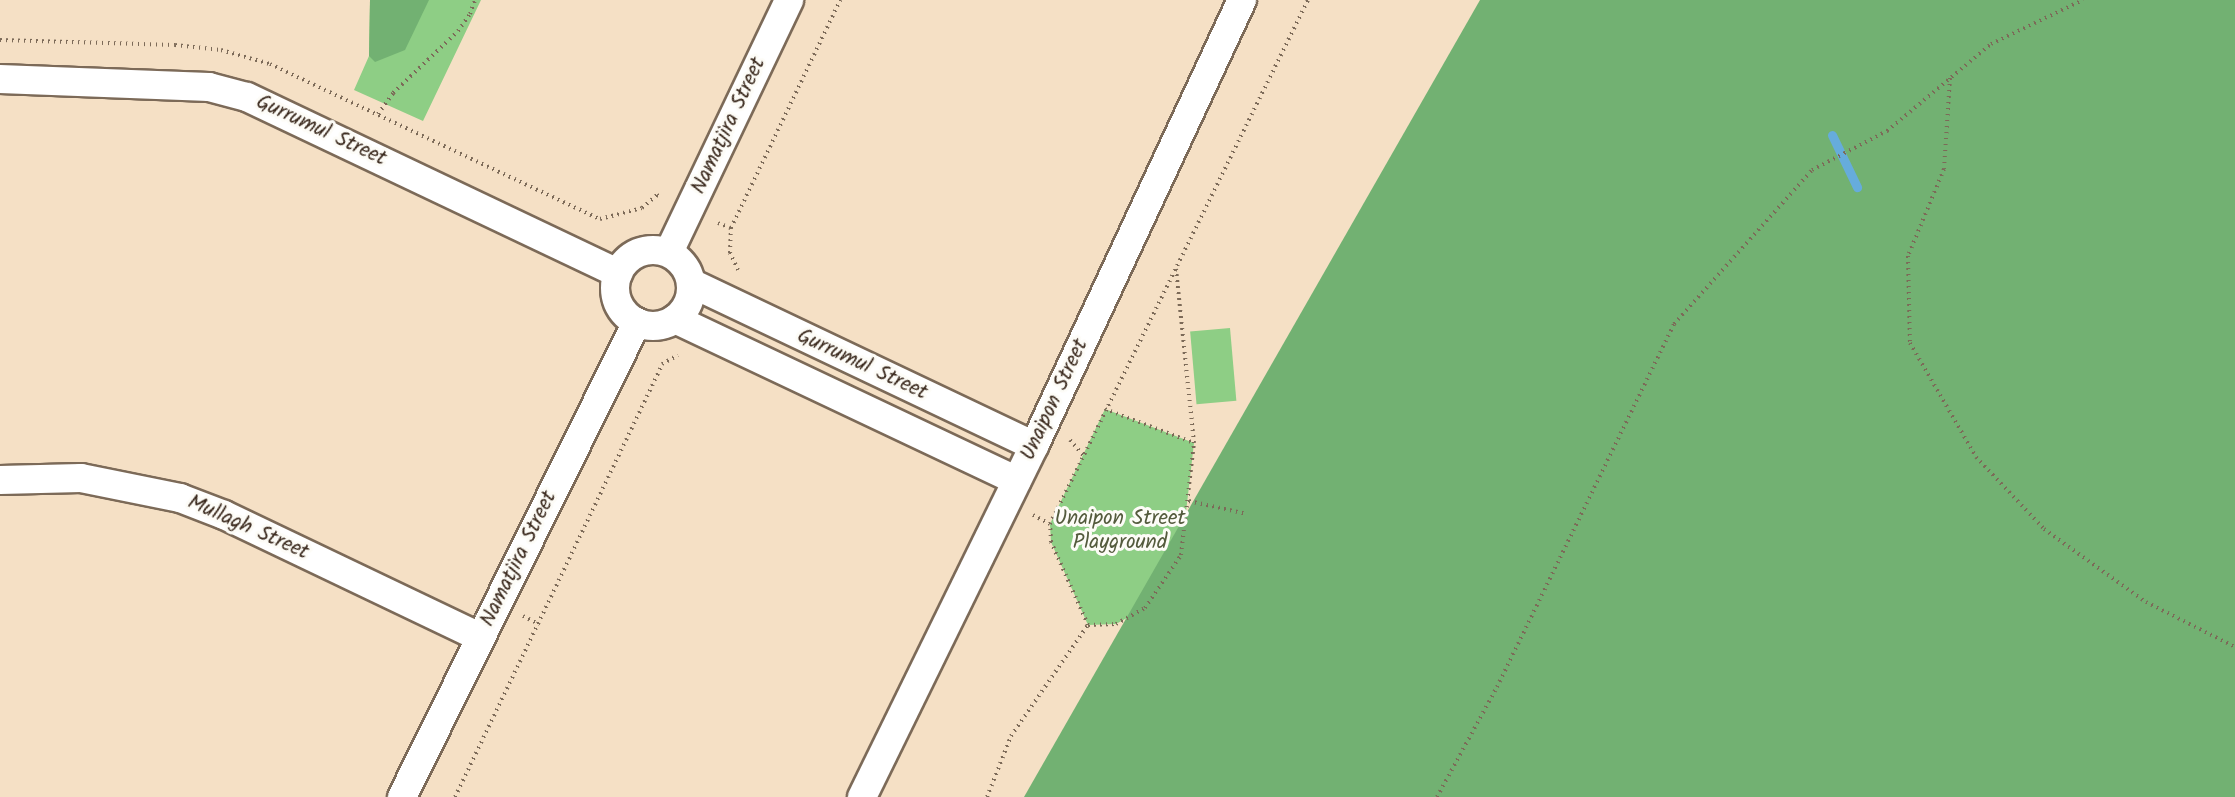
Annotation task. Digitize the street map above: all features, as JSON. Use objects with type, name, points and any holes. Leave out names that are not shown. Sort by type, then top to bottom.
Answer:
[{"type":"street","name":"Namatjira Street","points":[[669,252],[789,0]]},
{"type":"street","name":"Unaipon Street","points":[[862,797],[1034,446],[1242,0]]},
{"type":"street","name":"Gurrumul Street","points":[[0,79],[209,87],[247,97],[618,273]]},
{"type":"street","points":[[645,250],[669,252],[680,260],[691,283],[688,304],[675,320],[663,325],[649,326],[636,322],[627,316],[616,295],[618,273],[625,262],[645,250]]},
{"type":"street","name":"Gurrumul Street","points":[[691,283],[1034,446]]},
{"type":"street","name":"Gurrumul Street","points":[[675,320],[1017,481]]},
{"type":"street","name":"Namatjira Street","points":[[402,797],[636,322]]},
{"type":"street","name":"Mullagh Street","points":[[0,480],[81,478],[180,498],[224,515],[480,637]]},
{"type":"path","points":[[378,114],[393,93],[458,31],[470,14],[475,0]]},
{"type":"path","points":[[741,278],[730,253],[730,228],[840,0]]},
{"type":"path","points":[[1088,625],[1051,542],[1050,524],[1308,0]]},
{"type":"path","points":[[1437,797],[1497,687],[1674,324],[1812,170],[1887,130],[1991,44],[2083,0]]},
{"type":"path","points":[[1950,78],[1944,169],[1908,256],[1910,343],[1976,457],[2044,529],[2145,602],[2235,647]]},
{"type":"path","points":[[1088,625],[1116,624],[1145,608],[1181,555],[1194,443],[1176,268]]},
{"type":"path","points":[[455,797],[662,364],[685,351]]},
{"type":"path","points":[[1105,409],[1194,443]]},
{"type":"path","points":[[1189,501],[1247,514]]},
{"type":"path","points":[[987,797],[1011,736],[1088,625]]},
{"type":"green space","points":[[370,0],[481,0],[423,121],[354,90],[369,56]]},
{"type":"green space","points":[[370,0],[429,0],[405,50],[375,62],[369,56]]},
{"type":"green space","points":[[1480,0],[2235,0],[2235,797],[1024,797]]},
{"type":"green space","points":[[1230,328],[1236,401],[1197,404],[1190,331]]},
{"type":"green space","name":"Unaipon Street Playground","points":[[1105,409],[1194,443],[1181,555],[1145,608],[1116,624],[1088,625],[1051,542],[1050,524]]},
{"type":"waterway","points":[[1832,135],[1857,187]]}]
